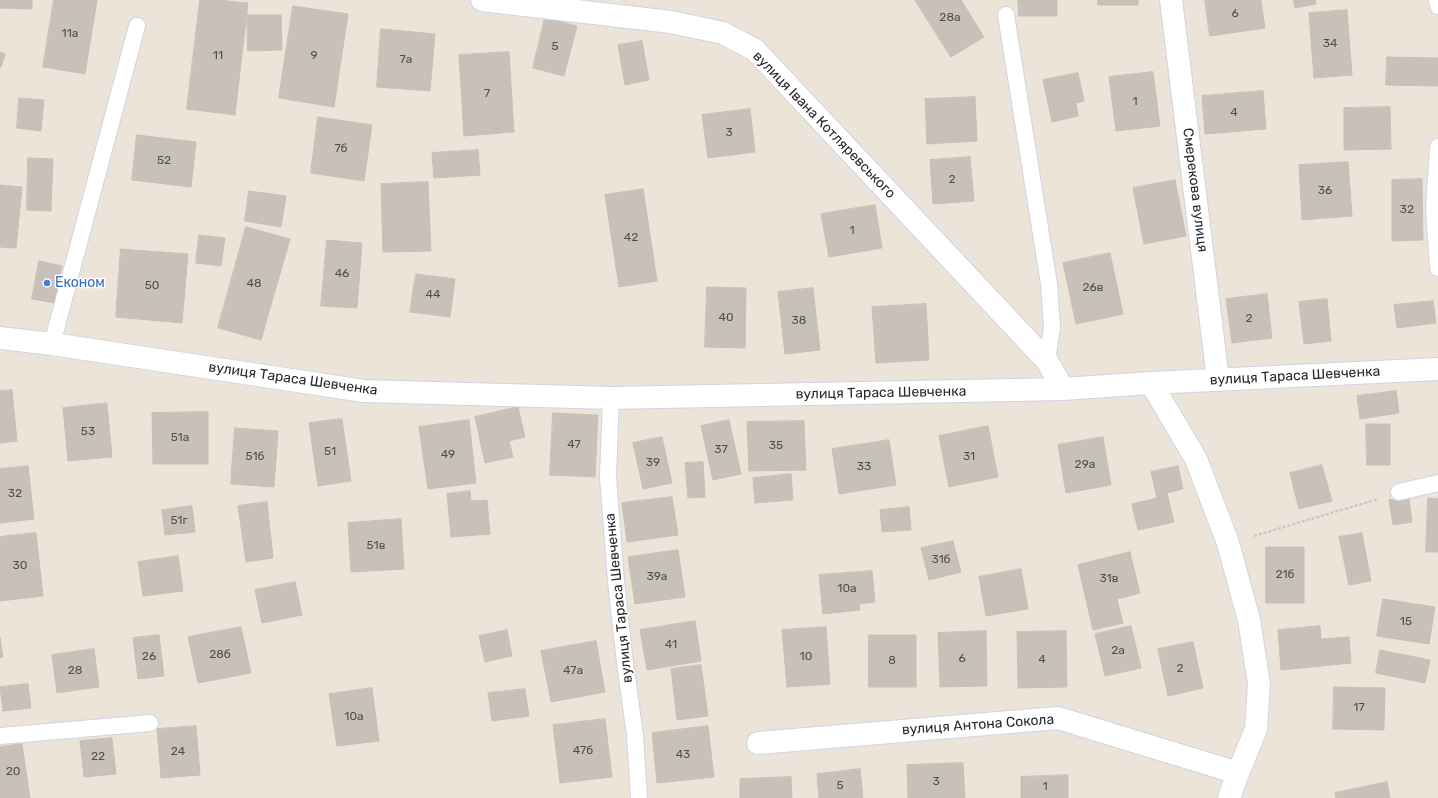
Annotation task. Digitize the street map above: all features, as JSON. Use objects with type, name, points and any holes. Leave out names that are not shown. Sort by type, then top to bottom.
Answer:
[{"type":"street","name":"вулиця Івана Котляревського","points":[[482,0],[671,22],[722,33],[755,50],[1047,361],[1063,389]]},
{"type":"street","name":"Смерекова вулиця","points":[[1171,0],[1218,380]]},
{"type":"street","name":"вулиця Тараса Шевченка","points":[[0,338],[52,344],[364,390],[611,398],[1063,389],[1151,383],[1438,369]]},
{"type":"street","points":[[1151,383],[1196,459],[1228,543],[1249,620],[1258,684],[1256,729],[1229,798]]},
{"type":"street","name":"вулиця Антона Сокола","points":[[758,743],[1058,718],[1238,773]]},
{"type":"lane","points":[[1437,0],[1438,6]]},
{"type":"lane","points":[[1006,15],[1049,284],[1052,327],[1047,361]]},
{"type":"lane","points":[[52,344],[137,26]]},
{"type":"lane","points":[[1438,147],[1434,208],[1438,268]]},
{"type":"lane","name":"вулиця Тараса Шевченка","points":[[611,398],[608,477],[616,581],[635,735],[639,798]]},
{"type":"lane","points":[[1399,492],[1438,483]]},
{"type":"lane","points":[[0,736],[150,722]]},
{"type":"path","points":[[1228,543],[1399,492]]},
{"type":"building","points":[[0,0],[32,0],[32,9],[0,8]]},
{"type":"building","points":[[54,0],[97,0],[85,74],[43,67]]},
{"type":"building","points":[[200,0],[248,3],[235,115],[187,109]]},
{"type":"building","points":[[915,0],[961,0],[984,37],[951,57]]},
{"type":"building","points":[[1018,0],[1057,0],[1057,16],[1019,16]]},
{"type":"building","points":[[1098,0],[1138,0],[1138,5],[1098,5]]},
{"type":"building","points":[[1205,0],[1261,0],[1265,28],[1210,36]]},
{"type":"building","points":[[1294,0],[1315,0],[1316,4],[1295,8]]},
{"type":"building","points":[[293,6],[348,14],[334,107],[279,98]]},
{"type":"building","points":[[1347,10],[1352,75],[1314,78],[1309,13]]},
{"type":"building","points":[[247,15],[281,15],[282,50],[248,51]]},
{"type":"building","points":[[545,18],[577,26],[564,76],[533,68]]},
{"type":"building","points":[[381,29],[435,34],[430,91],[377,87]]},
{"type":"building","points":[[642,41],[649,80],[625,85],[618,45]]},
{"type":"building","points":[[0,52],[5,54],[1,67],[0,67]]},
{"type":"building","points":[[509,52],[514,132],[464,136],[459,55]]},
{"type":"building","points":[[1387,57],[1438,58],[1438,86],[1386,85]]},
{"type":"building","points":[[1153,72],[1160,126],[1116,131],[1109,77]]},
{"type":"building","points":[[1078,73],[1084,101],[1076,103],[1078,116],[1052,122],[1043,80]]},
{"type":"building","points":[[1263,91],[1266,129],[1205,134],[1202,96]]},
{"type":"building","points":[[975,97],[977,141],[927,144],[925,99]]},
{"type":"building","points":[[19,98],[44,100],[41,131],[17,128]]},
{"type":"building","points":[[1390,107],[1391,149],[1344,150],[1344,108]]},
{"type":"building","points":[[750,109],[755,152],[708,158],[702,115]]},
{"type":"building","points":[[318,117],[372,125],[364,181],[311,173]]},
{"type":"building","points":[[137,135],[196,142],[191,187],[132,180]]},
{"type":"building","points":[[478,150],[480,175],[434,178],[432,153]]},
{"type":"building","points":[[970,157],[974,201],[933,204],[930,160]]},
{"type":"building","points":[[28,158],[53,159],[51,211],[27,210]]},
{"type":"building","points":[[1348,162],[1352,216],[1302,220],[1299,165]]},
{"type":"building","points":[[1422,179],[1423,240],[1392,241],[1392,180]]},
{"type":"building","points":[[1175,180],[1186,236],[1144,244],[1133,188]]},
{"type":"building","points":[[428,182],[431,251],[383,252],[381,184]]},
{"type":"building","points":[[0,185],[22,187],[16,248],[0,247]]},
{"type":"building","points":[[643,189],[657,281],[619,287],[605,195]]},
{"type":"building","points":[[249,191],[286,196],[281,227],[245,221]]},
{"type":"building","points":[[875,205],[882,248],[829,257],[821,214]]},
{"type":"building","points":[[246,227],[290,239],[261,340],[218,328]]},
{"type":"building","points":[[199,235],[225,238],[221,266],[196,263]]},
{"type":"building","points":[[327,240],[362,243],[357,308],[321,306]]},
{"type":"building","points":[[121,249],[188,254],[182,323],[116,317]]},
{"type":"building","points":[[1110,253],[1123,314],[1076,324],[1063,263]]},
{"type":"building","name":"Економ","points":[[39,261],[62,266],[55,303],[32,299]]},
{"type":"building","points":[[416,274],[455,279],[450,317],[410,312]]},
{"type":"building","points":[[707,287],[746,288],[745,348],[705,347]]},
{"type":"building","points":[[813,288],[820,350],[785,354],[778,292]]},
{"type":"building","points":[[1267,294],[1272,338],[1232,343],[1226,299]]},
{"type":"building","points":[[1327,299],[1331,341],[1304,344],[1299,302]]},
{"type":"building","points":[[1433,301],[1436,323],[1397,328],[1394,305]]},
{"type":"building","points":[[926,304],[929,360],[876,363],[872,307]]},
{"type":"building","points":[[12,390],[17,441],[0,443],[0,391]]},
{"type":"building","points":[[1396,391],[1399,413],[1360,419],[1357,396]]},
{"type":"building","points":[[107,403],[112,457],[68,461],[63,408]]},
{"type":"building","points":[[518,407],[525,437],[509,441],[513,457],[485,463],[475,417]]},
{"type":"building","points":[[208,412],[208,464],[153,464],[152,413]]},
{"type":"building","points":[[553,413],[598,415],[595,477],[550,475]]},
{"type":"building","points":[[342,419],[351,481],[318,486],[309,423]]},
{"type":"building","points":[[469,420],[476,483],[428,489],[419,427]]},
{"type":"building","points":[[729,420],[741,474],[713,480],[701,426]]},
{"type":"building","points":[[804,421],[806,470],[749,471],[747,422]]},
{"type":"building","points":[[1366,424],[1390,424],[1390,465],[1367,465]]},
{"type":"building","points":[[988,426],[998,477],[949,487],[939,436]]},
{"type":"building","points":[[235,428],[278,431],[274,487],[231,484]]},
{"type":"building","points":[[662,437],[672,483],[643,489],[633,443]]},
{"type":"building","points":[[1103,437],[1111,485],[1066,493],[1058,445]]},
{"type":"building","points":[[889,440],[896,485],[839,494],[832,449]]},
{"type":"building","points":[[703,462],[705,497],[688,498],[685,463]]},
{"type":"building","points":[[1322,465],[1332,501],[1299,509],[1290,473]]},
{"type":"building","points":[[28,466],[34,519],[0,523],[0,469]]},
{"type":"building","points":[[1178,466],[1183,489],[1167,493],[1174,522],[1138,530],[1132,504],[1157,498],[1151,472]]},
{"type":"building","points":[[791,474],[793,500],[755,503],[753,478]]},
{"type":"building","points":[[470,491],[471,501],[487,500],[490,534],[451,537],[447,494]]},
{"type":"building","points":[[672,497],[678,535],[627,542],[622,503]]},
{"type":"building","points":[[1409,498],[1412,522],[1393,525],[1389,500]]},
{"type":"building","points":[[1428,498],[1438,499],[1438,552],[1426,552]]},
{"type":"building","points":[[267,502],[273,558],[246,562],[238,506]]},
{"type":"building","points":[[192,506],[195,532],[165,535],[162,510]]},
{"type":"building","points":[[909,507],[911,530],[882,532],[880,510]]},
{"type":"building","points":[[401,519],[404,569],[351,572],[348,523]]},
{"type":"building","points":[[36,533],[43,596],[0,601],[0,537]]},
{"type":"building","points":[[1362,533],[1371,581],[1349,585],[1339,537]]},
{"type":"building","points":[[953,541],[961,572],[929,580],[921,548]]},
{"type":"building","points":[[1266,547],[1304,547],[1304,603],[1266,603]]},
{"type":"building","points":[[678,550],[685,597],[635,604],[628,557]]},
{"type":"building","points":[[1130,552],[1140,593],[1117,599],[1123,623],[1093,630],[1078,565]]},
{"type":"building","points":[[178,556],[183,591],[143,596],[138,562]]},
{"type":"building","points":[[1021,569],[1028,609],[986,616],[979,577]]},
{"type":"building","points":[[872,571],[875,602],[859,604],[860,610],[823,614],[819,575]]},
{"type":"building","points":[[295,582],[302,615],[262,623],[255,590]]},
{"type":"building","points":[[1383,599],[1435,607],[1429,644],[1377,636]]},
{"type":"building","points":[[695,621],[701,661],[647,670],[640,630]]},
{"type":"building","points":[[1131,626],[1141,668],[1105,676],[1095,634]]},
{"type":"building","points":[[1320,626],[1321,639],[1349,637],[1351,663],[1281,670],[1278,630]]},
{"type":"building","points":[[241,627],[251,673],[198,683],[188,637]]},
{"type":"building","points":[[826,627],[830,684],[787,687],[782,630]]},
{"type":"building","points":[[507,630],[512,656],[485,662],[479,636]]},
{"type":"building","points":[[986,631],[987,686],[940,687],[938,633]]},
{"type":"building","points":[[1066,631],[1067,687],[1018,688],[1017,632]]},
{"type":"building","points":[[159,635],[164,676],[138,679],[133,638]]},
{"type":"building","points":[[869,635],[916,635],[916,687],[869,687]]},
{"type":"building","points":[[0,638],[3,657],[0,658]]},
{"type":"building","points":[[596,641],[605,692],[551,702],[541,651]]},
{"type":"building","points":[[1193,642],[1203,688],[1168,696],[1158,649]]},
{"type":"building","points":[[94,649],[99,687],[57,693],[52,655]]},
{"type":"building","points":[[1380,650],[1430,660],[1425,683],[1376,673]]},
{"type":"building","points":[[701,665],[708,716],[677,720],[671,669]]},
{"type":"building","points":[[28,684],[31,708],[3,711],[0,687]]},
{"type":"building","points":[[1334,687],[1385,688],[1384,730],[1333,729]]},
{"type":"building","points":[[372,688],[379,741],[337,746],[329,694]]},
{"type":"building","points":[[525,689],[529,716],[492,721],[488,693]]},
{"type":"building","points":[[605,719],[612,777],[560,783],[553,725]]},
{"type":"building","points":[[196,726],[200,775],[161,778],[157,729]]},
{"type":"building","points":[[708,726],[714,777],[657,783],[652,733]]},
{"type":"building","points":[[112,738],[116,774],[84,777],[80,741]]},
{"type":"building","points":[[22,744],[30,798],[0,798],[0,747]]},
{"type":"building","points":[[963,763],[965,798],[908,798],[907,765]]},
{"type":"building","points":[[860,769],[863,798],[819,798],[817,774]]},
{"type":"building","points":[[1068,775],[1068,798],[1021,798],[1021,777]]},
{"type":"building","points":[[791,777],[792,798],[740,798],[740,779]]},
{"type":"building","points":[[1387,782],[1390,798],[1336,798],[1335,793]]},
{"type":"place","name":"Економ","points":[[47,283]]}]
